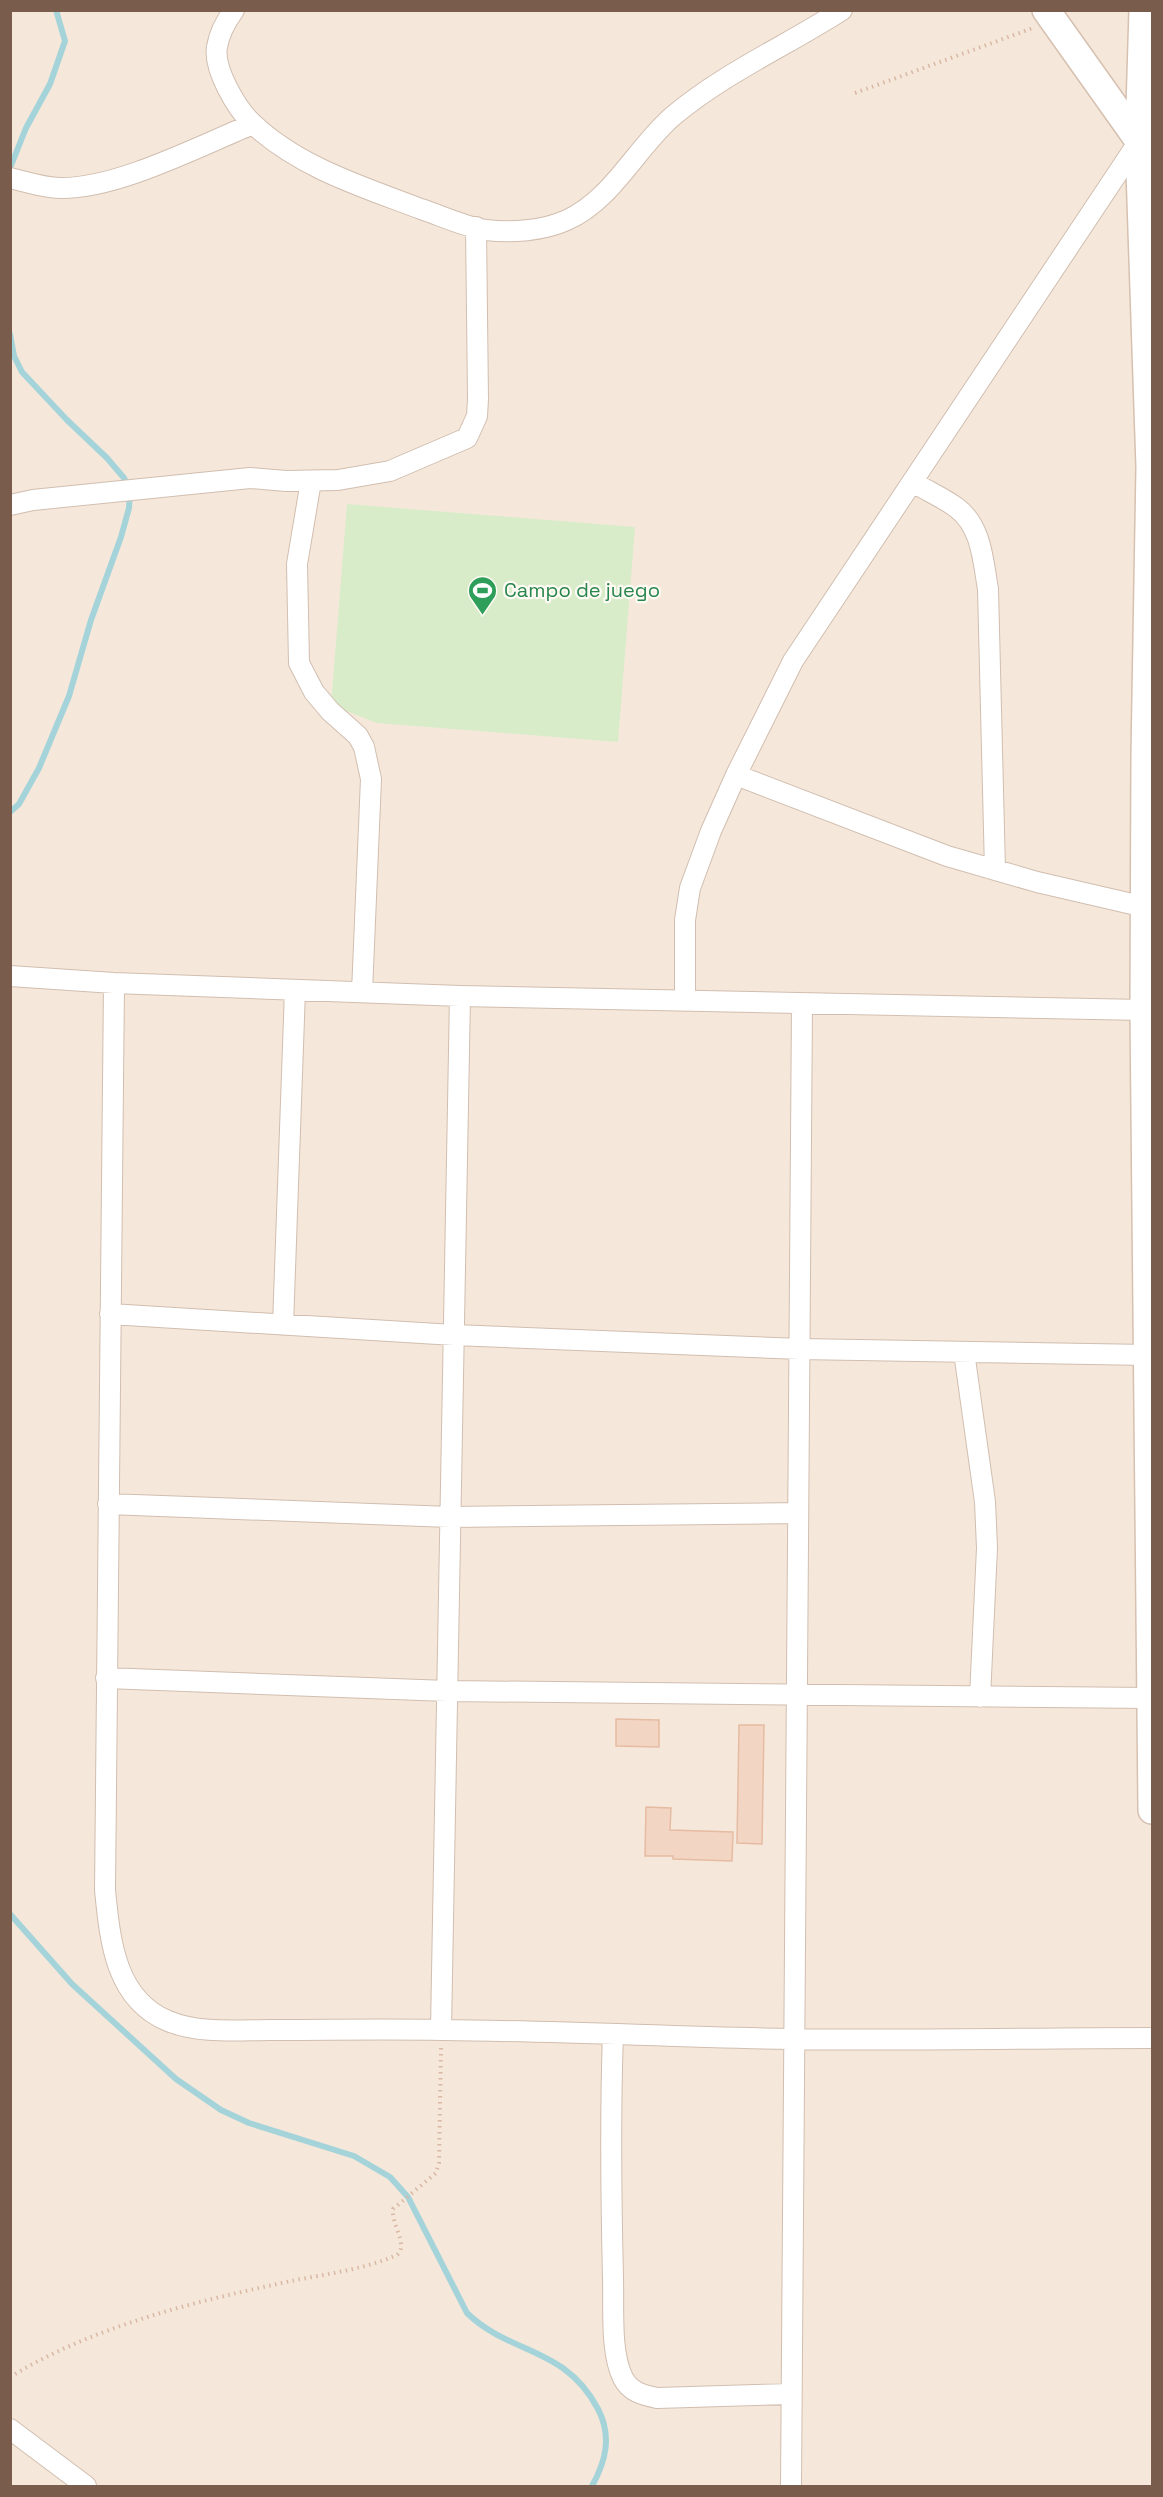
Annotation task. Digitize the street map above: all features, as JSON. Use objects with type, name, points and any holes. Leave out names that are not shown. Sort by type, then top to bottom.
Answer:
[{"type":"main road","points":[[1143,10],[1139,141],[1151,466],[1145,907],[1148,943],[1144,1010],[1149,1079],[1148,1355],[1152,1810]]},
{"type":"main road","points":[[1050,16],[1139,141]]},
{"type":"street","points":[[234,10],[221,33],[216,49],[228,88],[240,111],[262,133],[300,158],[339,178],[485,230],[516,231],[546,227],[567,220],[590,206],[646,143],[687,105],[730,74],[842,10]]},
{"type":"street","points":[[10,178],[60,188],[88,186],[122,177],[253,124]]},
{"type":"street","points":[[685,1000],[685,920],[690,888],[711,831],[736,775],[793,661],[1139,141]]},
{"type":"street","points":[[10,505],[33,500],[130,492],[195,482],[250,478],[338,480],[390,471],[467,438],[477,416],[478,399],[476,227]]},
{"type":"street","points":[[311,481],[297,564],[299,663],[314,692],[330,711],[358,736],[364,747],[371,779],[362,992]]},
{"type":"street","points":[[913,482],[958,509],[973,526],[981,547],[988,589],[995,870]]},
{"type":"street","points":[[736,775],[947,856],[1145,907]]},
{"type":"street","points":[[10,975],[114,983],[460,996],[1144,1010]]},
{"type":"street","points":[[114,983],[105,1880],[109,1930],[116,1963],[130,1991],[146,2007],[167,2021],[191,2028],[441,2030],[795,2039],[1152,2038]]},
{"type":"street","points":[[283,1324],[295,990]]},
{"type":"street","points":[[441,2030],[460,996]]},
{"type":"street","points":[[791,2487],[802,1004]]},
{"type":"street","points":[[110,1314],[454,1335],[800,1349],[1148,1355]]},
{"type":"street","points":[[964,1352],[985,1502],[987,1548],[980,1697]]},
{"type":"street","points":[[108,1504],[450,1517],[798,1513]]},
{"type":"street","points":[[106,1677],[447,1691],[1151,1698]]},
{"type":"street","points":[[613,2034],[609,2138],[615,2341],[622,2376],[628,2388],[657,2398],[792,2394]]},
{"type":"street","points":[[10,2429],[86,2487]]},
{"type":"path","points":[[855,93],[1050,16]]},
{"type":"path","points":[[10,2377],[136,2320],[184,2305],[364,2265],[401,2252],[401,2239],[392,2217],[393,2209],[436,2173],[439,2163],[441,2030]]},
{"type":"shaded area","points":[[11,11],[1152,11],[1152,2486],[11,2486]]},
{"type":"green space","name":"Campo de juego","points":[[347,504],[635,527],[618,742],[377,723],[331,705]]},
{"type":"building","points":[[616,1719],[659,1720],[659,1747],[616,1746]]},
{"type":"building","points":[[739,1725],[764,1725],[762,1844],[737,1843]]},
{"type":"building","points":[[646,1807],[671,1808],[670,1830],[733,1832],[732,1861],[645,1856]]},
{"type":"waterway","points":[[10,168],[26,128],[50,84],[65,41],[56,10]]},
{"type":"waterway","points":[[10,334],[14,356],[22,372],[107,458],[124,478],[130,492],[129,508],[121,537],[91,620],[69,696],[39,768],[19,804],[10,812]]},
{"type":"waterway","points":[[10,1914],[72,1984],[176,2079],[221,2110],[249,2123],[354,2156],[390,2177],[408,2197],[467,2313],[501,2337],[553,2362],[570,2373],[585,2389],[598,2409],[606,2439],[604,2458],[592,2486]]},
{"type":"place","name":"Campo de juego","points":[[483,616]]}]
